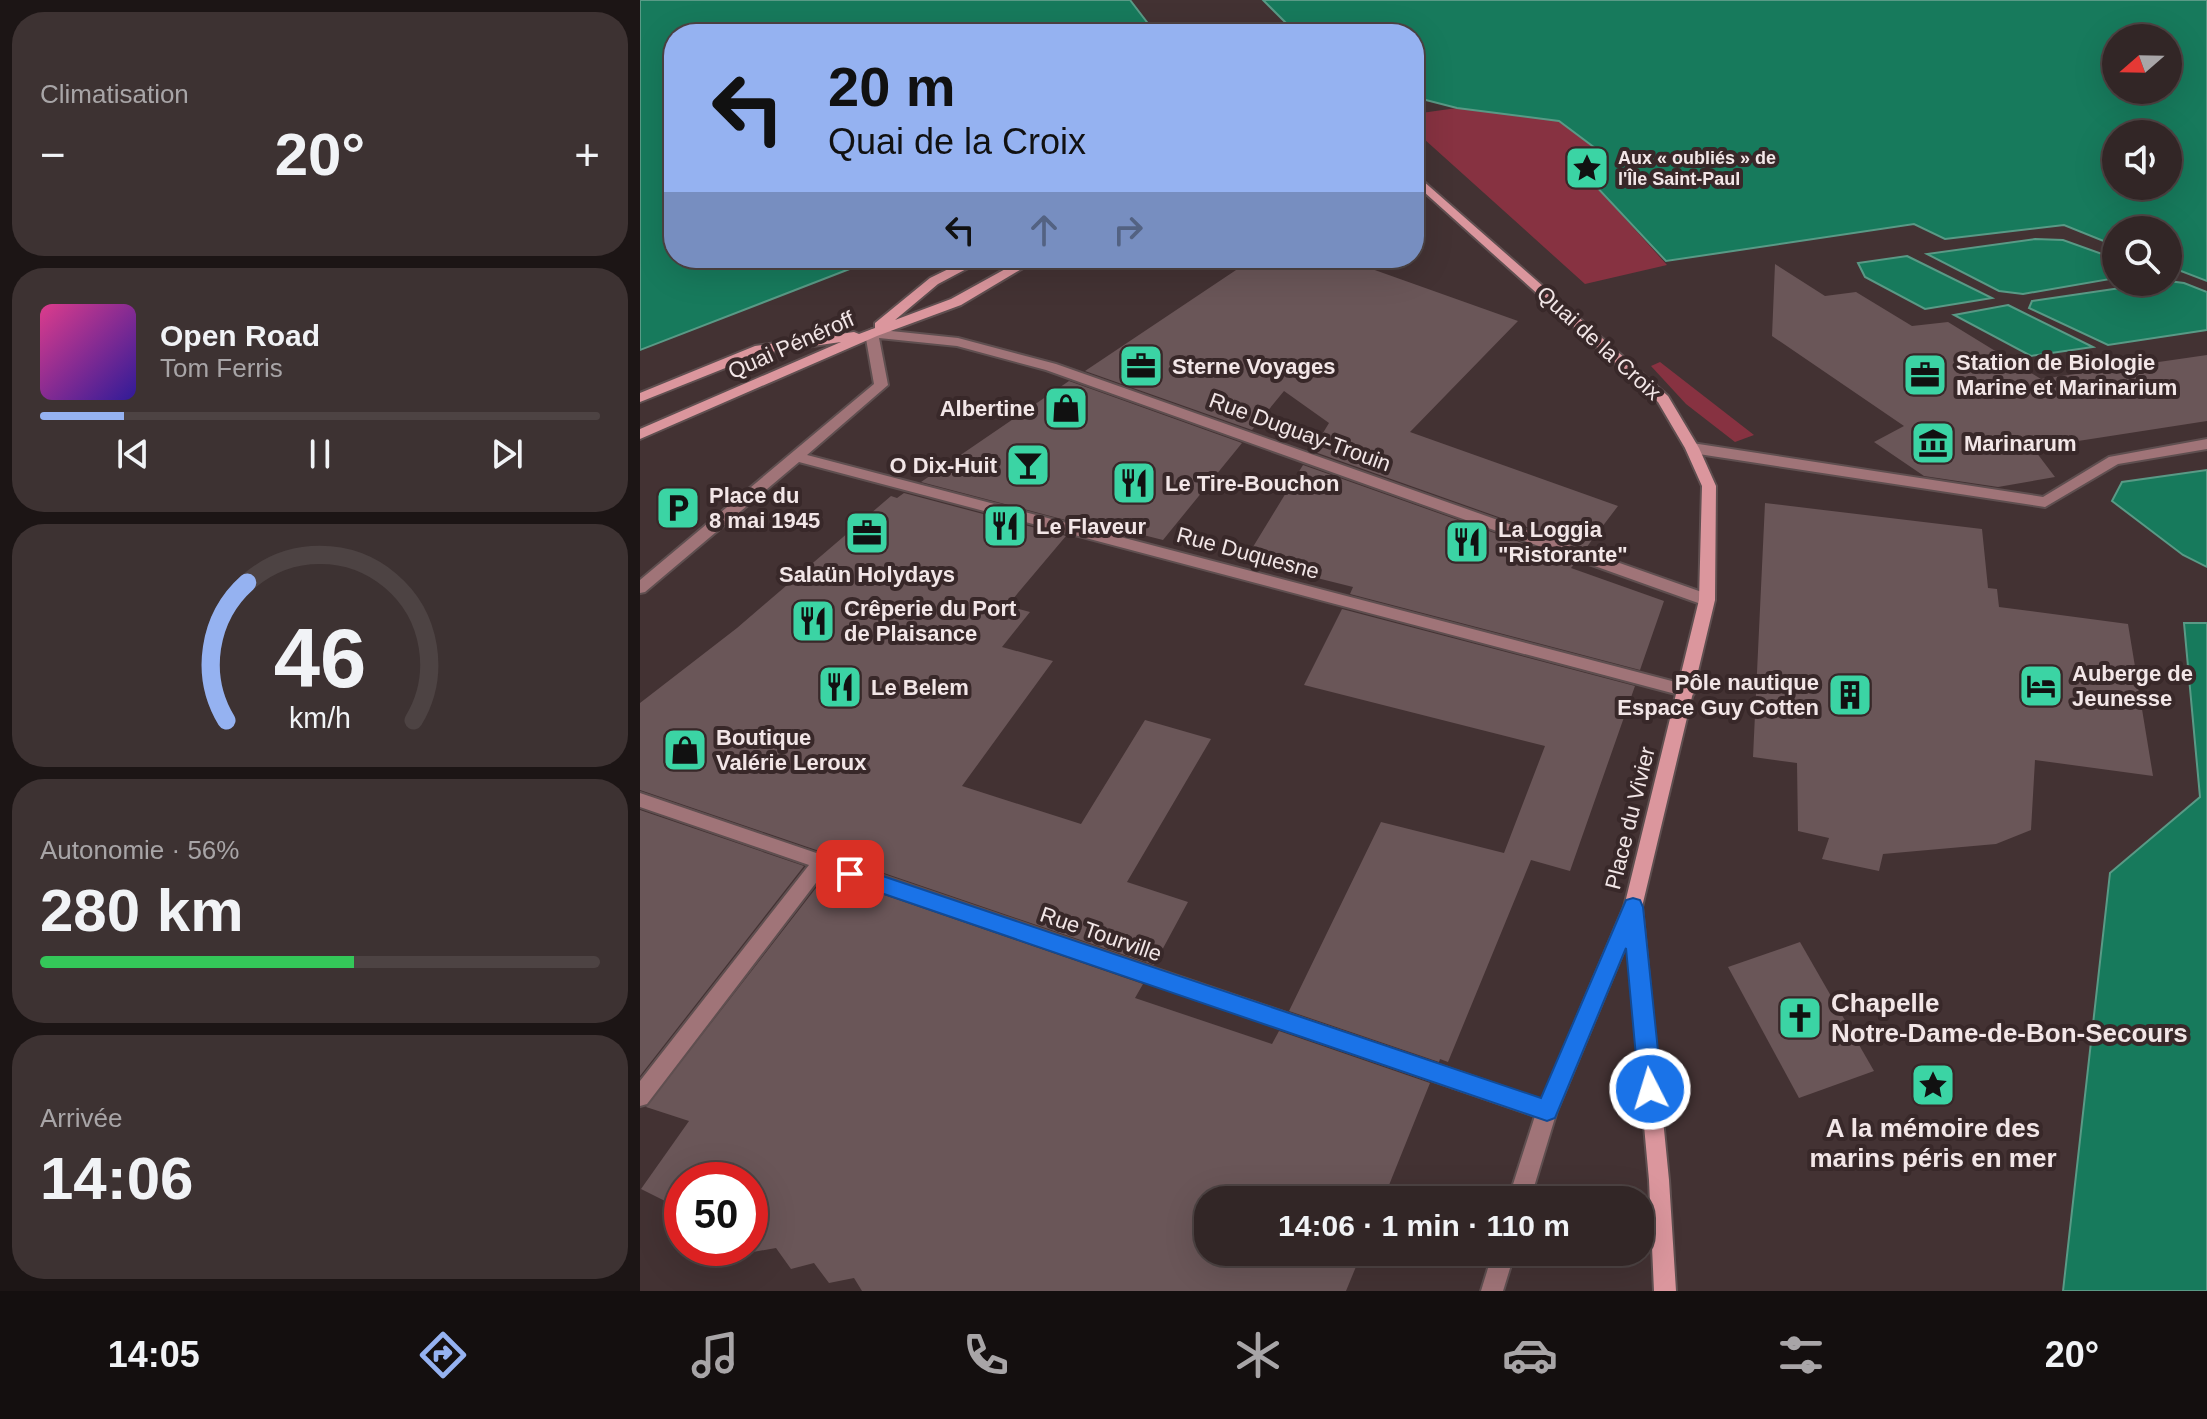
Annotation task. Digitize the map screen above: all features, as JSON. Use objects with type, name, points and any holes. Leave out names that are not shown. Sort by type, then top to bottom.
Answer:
[{"type":"main road","name":"Quai de la Croix","points":[[1424,186],[1663,399],[1692,448],[1709,486],[1707,600]]},
{"type":"main road","points":[[872,333],[934,281],[961,268]]},
{"type":"main road","points":[[872,333],[956,302],[1016,268]]},
{"type":"main road","name":"Quai Pénéroff","points":[[640,398],[760,349],[872,333]]},
{"type":"main road","name":"Quai Pénéroff","points":[[640,434],[872,333]]},
{"type":"main road","name":"Place du Vivier","points":[[1633,907],[1707,600]]},
{"type":"main road","points":[[1633,907],[1659,1180],[1665,1291]]},
{"type":"street","points":[[640,588],[881,385],[872,333]]},
{"type":"street","name":"Rue Duguay-Trouin","points":[[872,333],[958,342],[1051,367],[1707,600]]},
{"type":"street","points":[[1692,448],[2045,502],[2114,460],[2207,444]]},
{"type":"street","name":"Rue Duquesne","points":[[798,457],[1687,691]]},
{"type":"street","name":"Rue Tourville","points":[[640,800],[1547,1111]]},
{"type":"street","points":[[640,1097],[820,864]]},
{"type":"street","points":[[1523,1186],[1547,1111],[1633,907]]},
{"type":"street","points":[[1492,1291],[1500,1266]]},
{"type":"shaded area","points":[[640,0],[1130,0],[1148,24],[664,24],[664,268],[852,268],[640,350]]},
{"type":"shaded area","points":[[1263,0],[2207,0],[2207,281],[2182,271],[2182,216],[2102,216],[2102,240],[2064,225],[1945,239],[1914,224],[1666,261],[1592,182],[1595,148],[1559,121],[1457,108],[1424,100],[1424,24],[1287,24]]},
{"type":"shaded area","points":[[1457,108],[1559,121],[1596,148],[1592,182],[1667,265],[1585,284],[1424,139],[1424,113]]},
{"type":"shaded area","points":[[2035,239],[2063,240],[2102,254],[2102,280],[2023,294],[1999,291],[1927,254]]},
{"type":"shaded area","points":[[1907,256],[1992,298],[1925,309],[1865,277],[1858,263]]},
{"type":"shaded area","points":[[2184,283],[2207,292],[2207,330],[2108,345],[2029,308],[2032,301],[2102,291],[2102,296],[2182,296]]},
{"type":"shaded area","points":[[2008,305],[2093,347],[2031,356],[1954,315]]},
{"type":"shaded area","points":[[1660,362],[1754,435],[1735,442],[1686,404],[1651,366]]},
{"type":"shaded area","points":[[2207,470],[2207,567],[2183,555],[2112,501],[2122,482]]},
{"type":"shaded area","points":[[2184,623],[2207,623],[2207,1291],[2063,1291],[2110,873],[2200,797]]},
{"type":"building","name":"Station de Biologie Marine et Marinarium","points":[[1775,264],[1825,296],[1856,292],[1912,326],[1948,322],[2041,379],[2207,355],[2207,421],[2033,448],[2055,477],[1998,487],[1924,476],[1874,442],[1904,426],[1772,336]]},
{"type":"building","points":[[1239,268],[1369,268],[1518,321],[1410,432],[1618,506],[1586,548],[1312,451],[1329,423],[1284,391],[1252,430],[1085,371]]},
{"type":"building","points":[[1069,381],[1242,443],[1163,540],[1080,519],[1077,523],[921,482]]},
{"type":"building","points":[[1303,465],[1576,562],[1571,568],[1664,601],[1640,670],[1350,594],[1353,587],[1245,560]]},
{"type":"building","points":[[904,493],[1066,536],[1007,606],[1030,612],[1002,647],[1053,661],[962,786],[1081,824],[1145,720],[1211,739],[1127,882],[1188,902],[1154,965],[640,790],[640,703],[737,628],[891,496],[897,498]]},
{"type":"building","name":"Pôle nautique Espace Guy Cotten","points":[[1765,503],[1982,529],[1988,588],[1997,589],[1999,607],[2128,624],[2153,776],[2035,760],[2031,830],[1996,844],[1883,854],[1879,871],[1822,859],[1829,838],[1798,831],[1797,763],[1753,757]]},
{"type":"building","points":[[1342,609],[1635,686],[1570,871],[1531,860],[1448,1062],[1440,1059],[1439,1062],[1289,1011],[1381,822],[1504,853],[1545,746],[1304,685]]},
{"type":"building","points":[[640,810],[804,866],[640,1076]]},
{"type":"building","points":[[826,875],[1143,984],[1135,998],[1272,1044],[1279,1031],[1430,1083],[1389,1186],[1194,1186],[1194,1266],[1356,1266],[1346,1291],[862,1291],[854,1278],[829,1283],[814,1263],[791,1269],[776,1248],[768,1249],[768,1162],[664,1162],[664,1200],[641,1189],[689,1121],[646,1107]]},
{"type":"building","name":"Chapelle Notre-Dame-de-Bon-Secours","points":[[1800,942],[1874,1071],[1799,1098],[1728,967]]},
{"type":"place","name":"Aux « oubliés » de l'Île Saint-Paul","points":[[1587,168]]},
{"type":"place","name":"Sterne Voyages","points":[[1141,366]]},
{"type":"place","name":"Station de Biologie Marine et Marinarium","points":[[1925,375]]},
{"type":"place","name":"Albertine","points":[[1066,408]]},
{"type":"place","name":"Marinarum","points":[[1933,443]]},
{"type":"place","name":"O Dix-Huit","points":[[1028,465]]},
{"type":"place","name":"Le Tire-Bouchon","points":[[1134,483]]},
{"type":"place","name":"Place du 8 mai 1945","points":[[678,508]]},
{"type":"place","name":"Le Flaveur","points":[[1005,526]]},
{"type":"place","name":"Salaün Holydays","points":[[867,533]]},
{"type":"place","name":"La Loggia \"Ristorante\"","points":[[1467,542]]},
{"type":"place","name":"Crêperie du Port de Plaisance","points":[[813,621]]},
{"type":"place","name":"Auberge de Jeunesse","points":[[2041,686]]},
{"type":"place","name":"Le Belem","points":[[840,687]]},
{"type":"place","name":"Pôle nautique Espace Guy Cotten","points":[[1850,695]]},
{"type":"place","name":"Boutique Valérie Leroux","points":[[685,750]]},
{"type":"place","name":"Chapelle Notre-Dame-de-Bon-Secours","points":[[1800,1018]]},
{"type":"place","name":"A la mémoire des marins péris en mer","points":[[1933,1085]]},
{"type":"route","points":[[850,874],[1547,1111],[1633,907],[1650,1089]]}]
